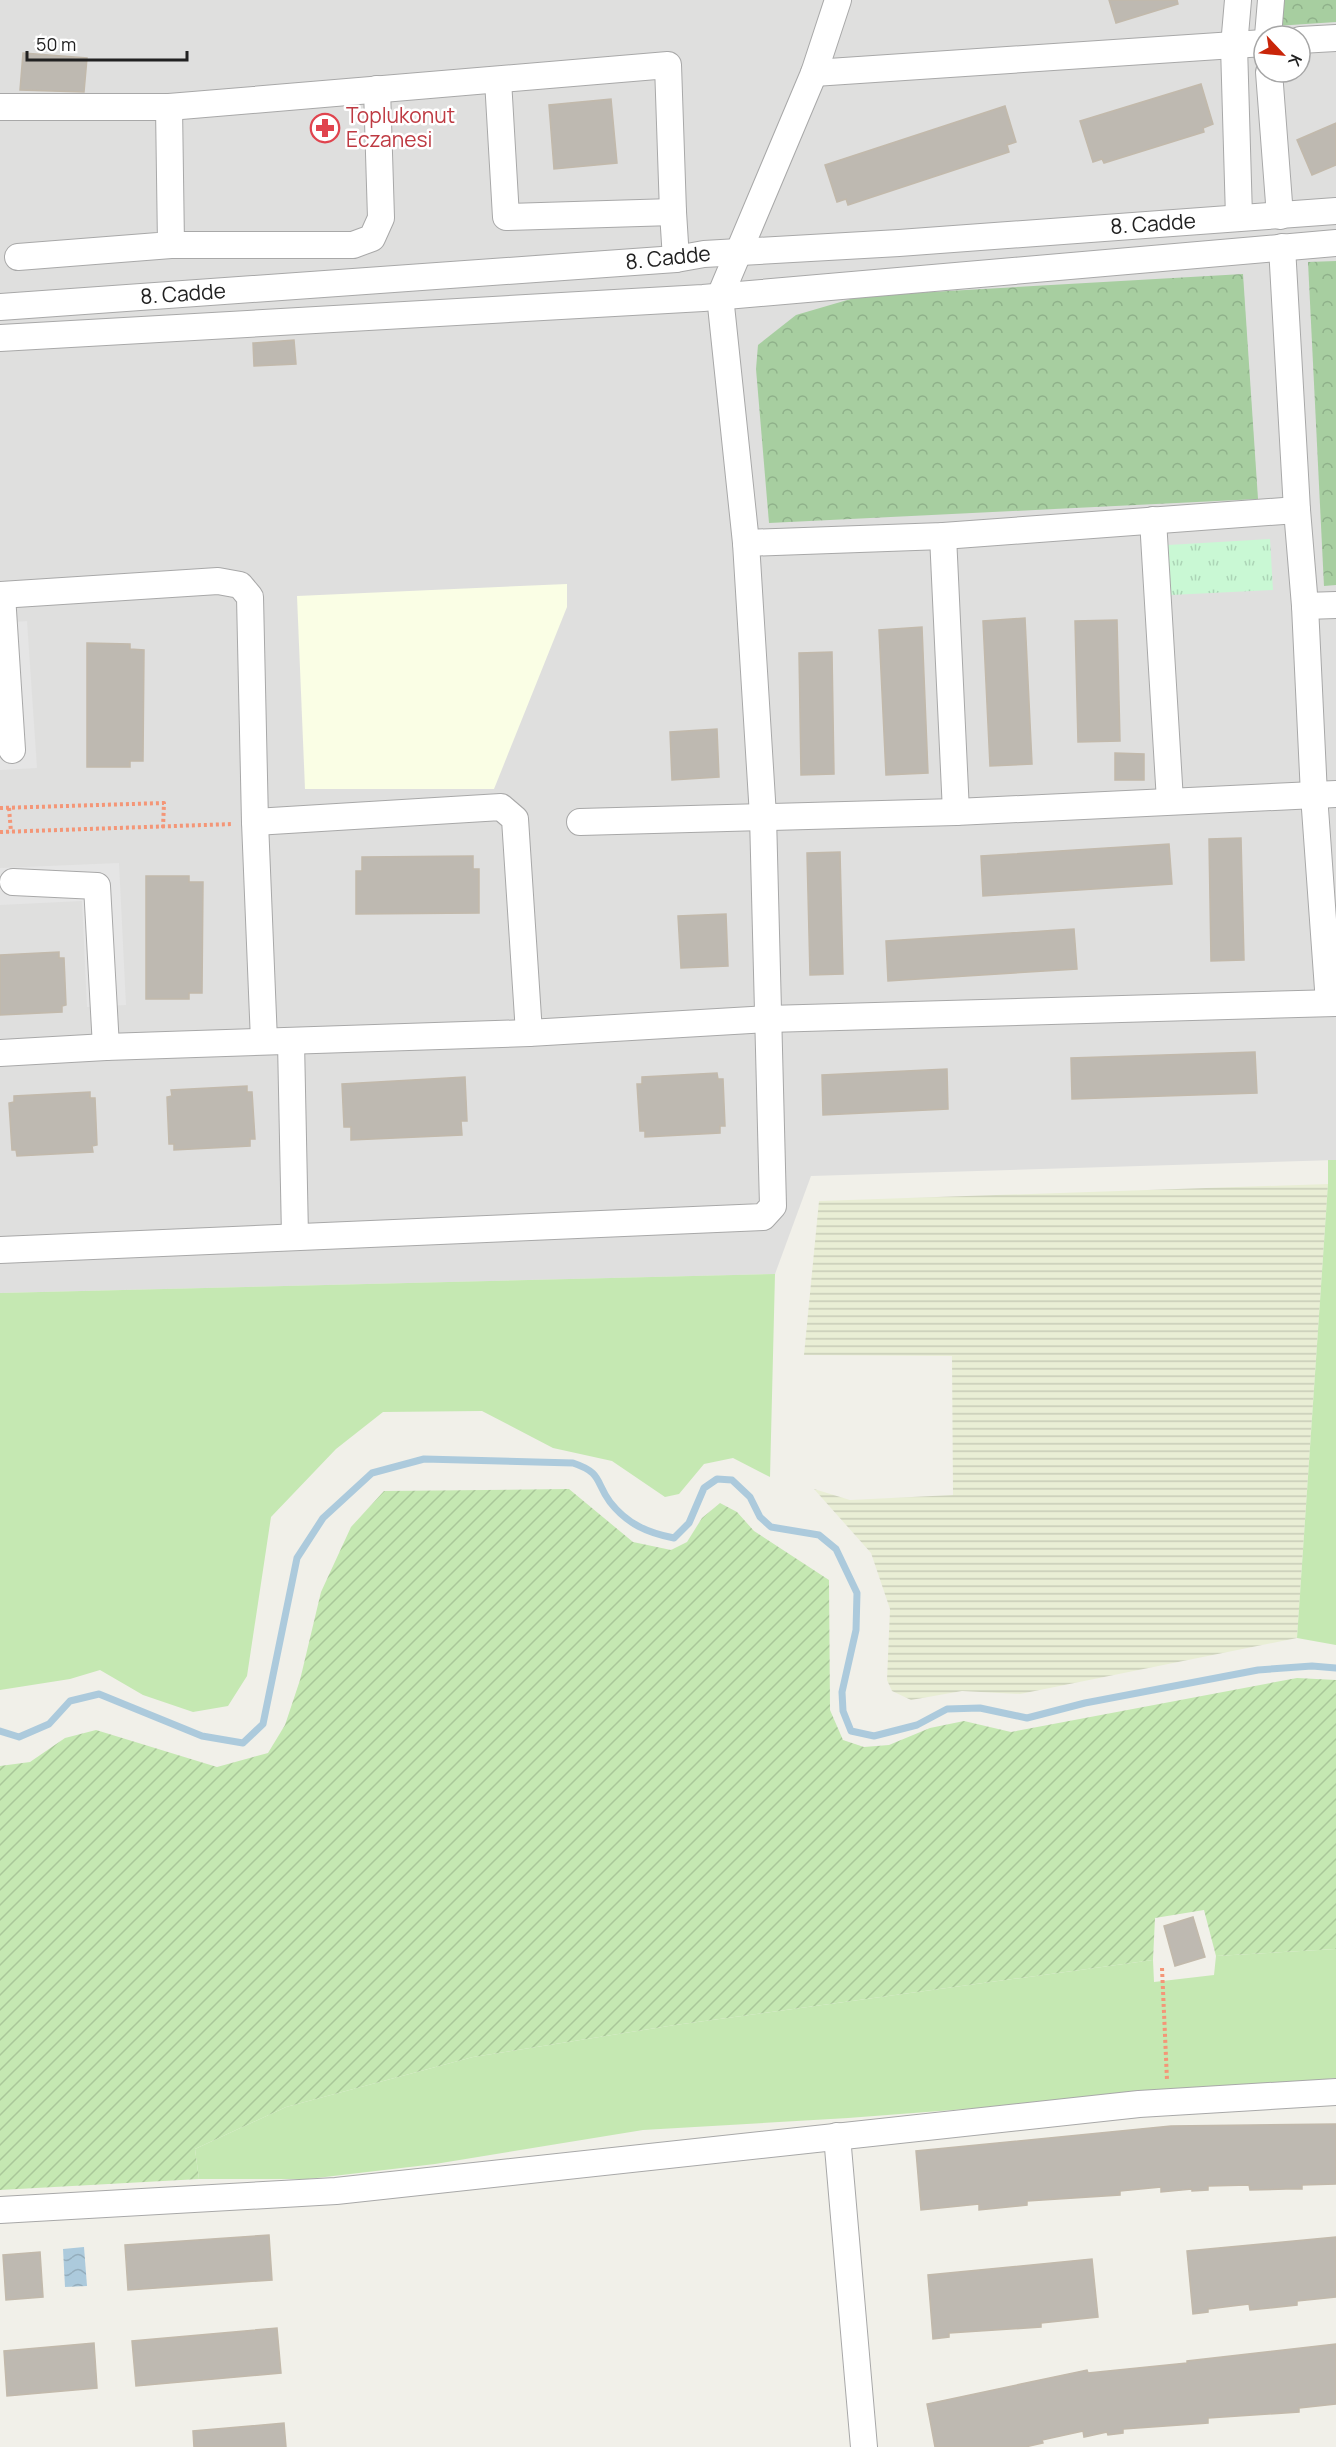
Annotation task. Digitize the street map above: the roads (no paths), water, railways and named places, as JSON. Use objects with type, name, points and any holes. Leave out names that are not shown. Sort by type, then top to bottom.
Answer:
[{"type":"street","points":[[0,1250],[763,1217],[773,1206],[764,816],[746,543],[720,296],[814,73],[838,0]]},
{"type":"street","points":[[1238,0],[1234,46],[1239,217]]},
{"type":"street","points":[[1269,24],[1271,0]]},
{"type":"street","points":[[1312,39],[1336,38]]},
{"type":"street","points":[[814,73],[1252,44]]},
{"type":"street","points":[[0,107],[169,107],[668,65],[676,259]]},
{"type":"street","points":[[498,80],[506,217],[673,212]]},
{"type":"street","points":[[1270,84],[1280,216]]},
{"type":"street","points":[[18,257],[171,245],[353,245],[372,238],[381,218],[377,88]]},
{"type":"street","points":[[169,107],[171,245]]},
{"type":"street","name":"8. Cadde","points":[[0,307],[676,259],[704,254],[899,243],[1336,211]]},
{"type":"street","name":"8. Cadde","points":[[0,338],[720,296],[1336,243]]},
{"type":"street","points":[[0,1053],[264,1041],[291,1042],[529,1033],[768,1019],[1333,1003],[1325,795],[1297,510],[1282,247]]},
{"type":"street","points":[[746,543],[944,536],[1297,510]]},
{"type":"street","points":[[1153,520],[1170,801]]},
{"type":"street","points":[[944,536],[956,812]]},
{"type":"street","points":[[12,750],[1,595],[218,581],[240,585],[250,597],[255,822],[264,1041]]},
{"type":"street","points":[[1305,606],[1336,604]]},
{"type":"street","points":[[580,822],[956,812],[1325,795]]},
{"type":"street","points":[[255,822],[501,807],[515,819],[529,1033]]},
{"type":"street","points":[[13,882],[98,886],[106,1047]]},
{"type":"street","points":[[291,1042],[296,1236]]},
{"type":"street","points":[[0,2210],[336,2191],[1168,2102],[1336,2092]]},
{"type":"street","points":[[837,2136],[864,2447]]},
{"type":"water","points":[[84,2247],[87,2286],[65,2287],[63,2249]]},
{"type":"waterway","points":[[0,1731],[19,1737],[49,1724],[70,1701],[99,1694],[202,1736],[243,1743],[263,1724],[297,1558],[323,1518],[372,1473],[424,1459],[573,1463],[594,1474],[610,1502],[631,1522],[655,1533],[674,1538],[689,1523],[704,1488],[717,1479],[732,1480],[750,1497],[760,1517],[771,1527],[819,1535],[836,1549],[857,1593],[856,1630],[842,1692],[843,1711],[851,1731],[874,1736],[917,1725],[947,1709],[980,1708],[1027,1718],[1085,1703],[1258,1670],[1312,1666],[1336,1668]]},
{"type":"place","name":"Toplukonut Eczanesi","points":[[325,128]]}]
